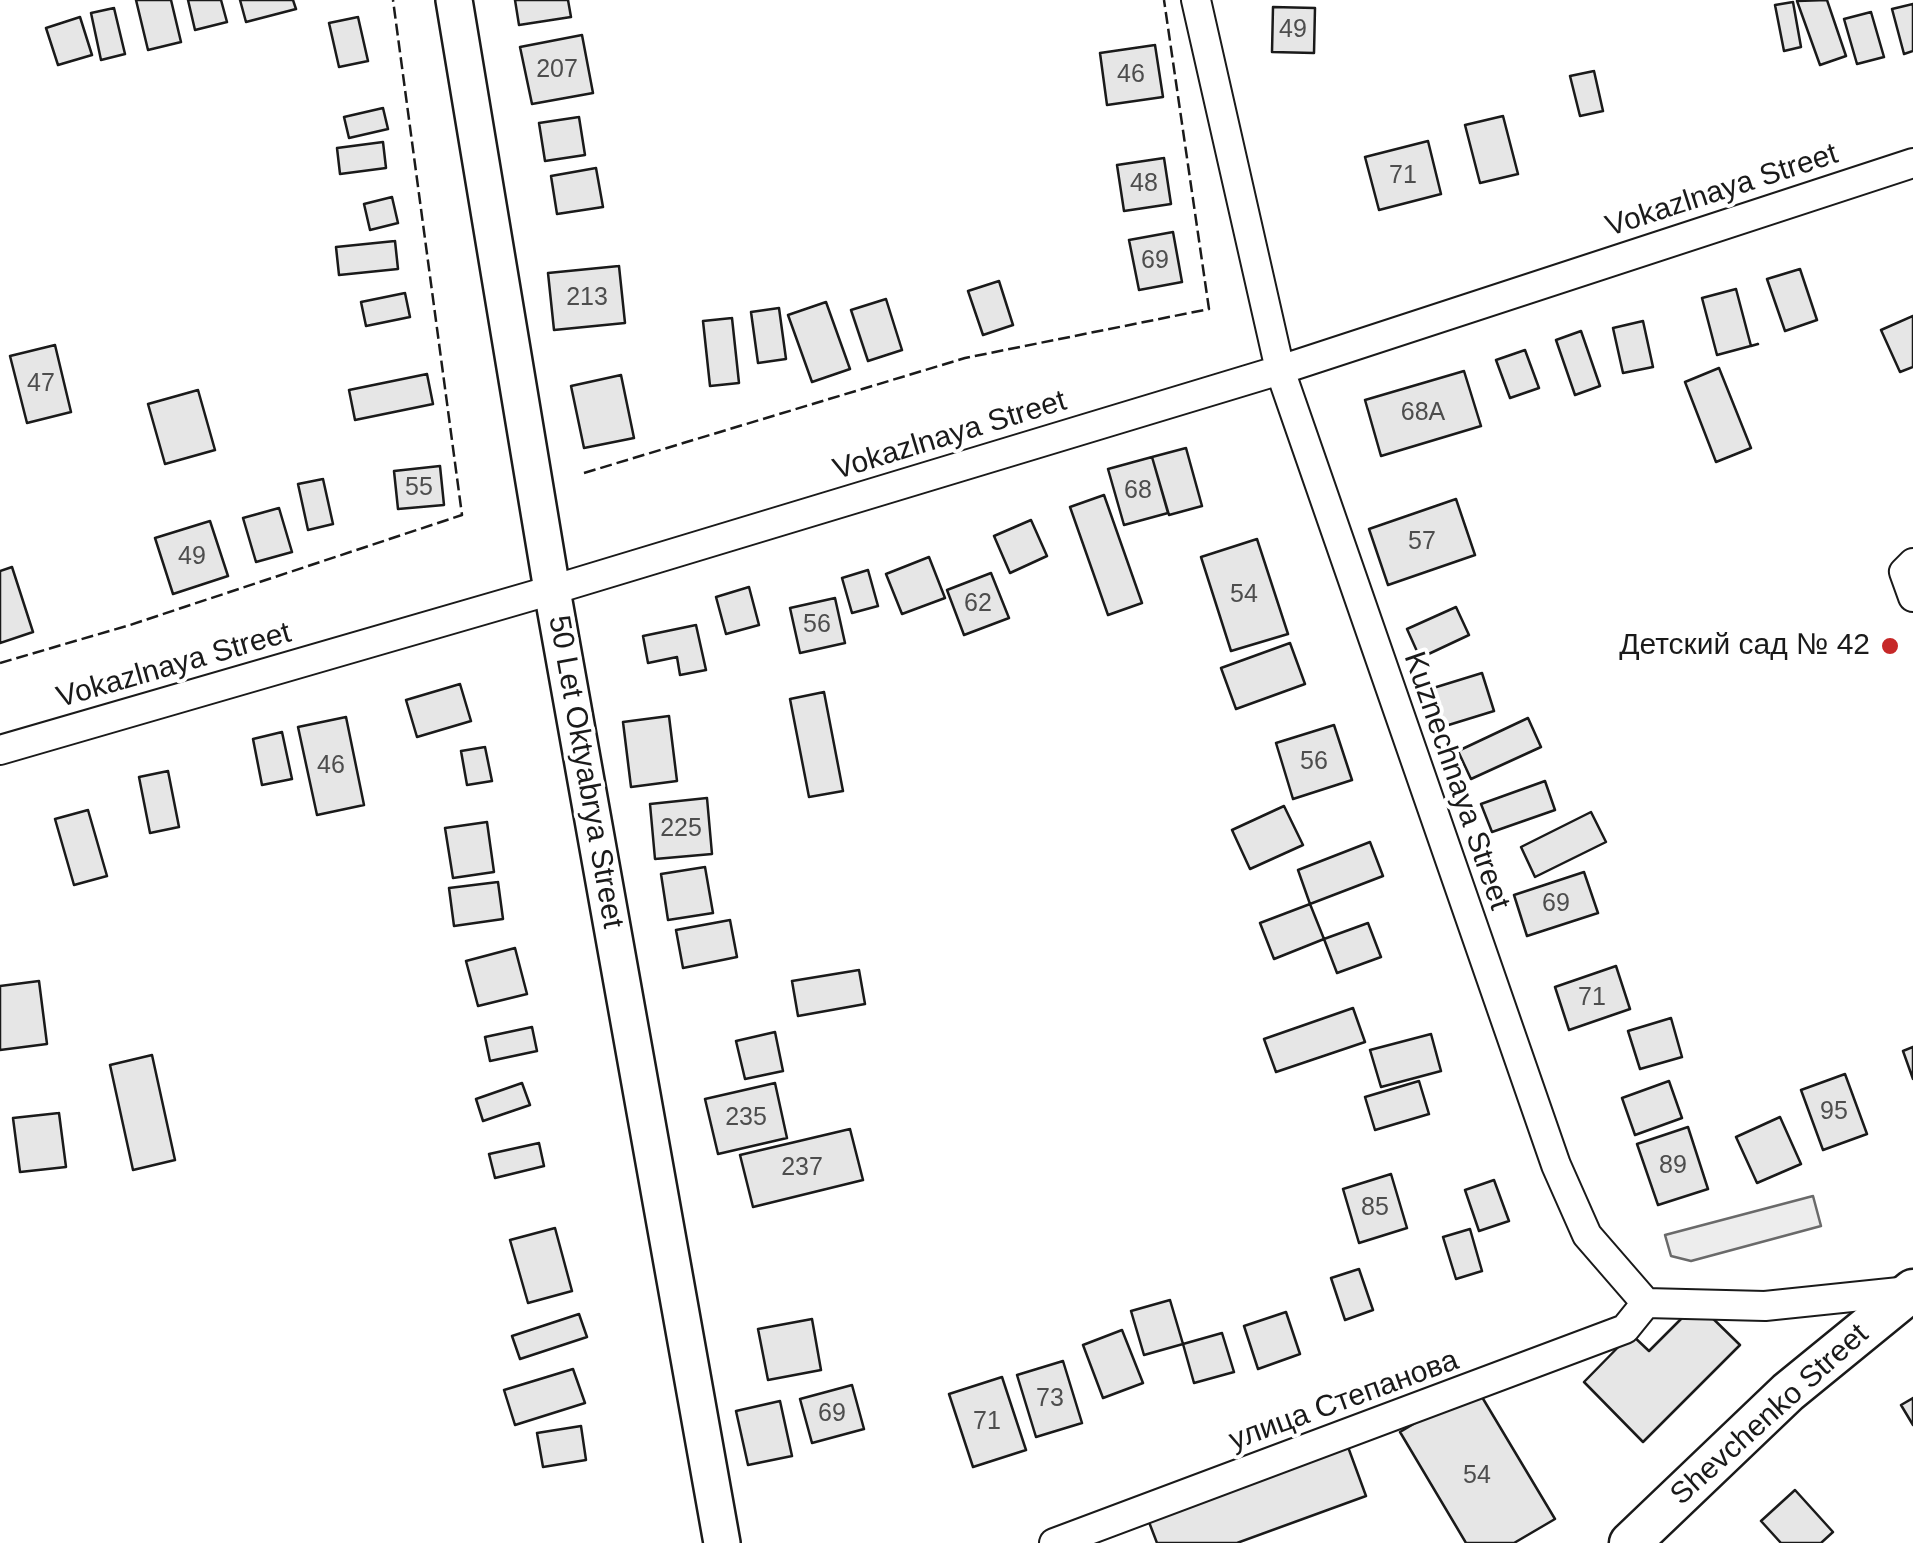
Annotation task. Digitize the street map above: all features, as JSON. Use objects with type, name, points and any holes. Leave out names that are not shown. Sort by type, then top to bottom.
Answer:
[{"type":"main road","name":"Shevchenko Street","points":[[1630,1543],[1788,1392],[1911,1291]]},
{"type":"street","name":"50 Let Oktyabrya Street","points":[[454,0],[552,590],[722,1543]]},
{"type":"street","name":"Kuznechnaya Street","points":[[1196,0],[1280,370],[1556,1166],[1587,1234],[1646,1303]]},
{"type":"street","name":"Vokazlnaya Street","points":[[0,750],[552,590],[1280,370],[1913,163]]},
{"type":"street","points":[[1913,563],[1904,572],[1913,597]]},
{"type":"street","points":[[1646,1303],[1765,1306],[1911,1291]]},
{"type":"street","name":"улица Степанова","points":[[1054,1543],[1625,1330],[1646,1303]]},
{"type":"shaded area","points":[[1813,1196],[1821,1226],[1691,1261],[1671,1256],[1665,1235]]},
{"type":"building","points":[[136,0],[171,0],[181,42],[148,50]]},
{"type":"building","points":[[188,0],[221,0],[227,22],[195,30]]},
{"type":"building","points":[[240,0],[293,0],[296,9],[246,22]]},
{"type":"building","points":[[515,0],[568,0],[571,17],[519,25]]},
{"type":"building","points":[[1827,0],[1846,56],[1820,65],[1797,1]]},
{"type":"building","points":[[1793,2],[1801,47],[1784,51],[1775,5]]},
{"type":"building","points":[[1913,4],[1913,51],[1904,54],[1892,9]]},
{"type":"building","points":[[1273,7],[1315,8],[1314,53],[1272,52]]},
{"type":"building","points":[[114,8],[125,54],[101,60],[91,13]]},
{"type":"building","points":[[1871,12],[1884,57],[1857,64],[1844,19]]},
{"type":"building","points":[[80,17],[92,55],[58,65],[46,28]]},
{"type":"building","points":[[358,17],[368,61],[339,67],[329,23]]},
{"type":"building","points":[[582,35],[593,93],[532,104],[520,47]]},
{"type":"building","points":[[1155,45],[1163,97],[1107,105],[1100,53]]},
{"type":"building","points":[[1594,71],[1603,111],[1580,116],[1570,76]]},
{"type":"building","points":[[383,108],[388,129],[349,138],[344,117]]},
{"type":"building","points":[[1503,116],[1518,174],[1480,183],[1465,125]]},
{"type":"building","points":[[579,117],[585,155],[545,161],[539,123]]},
{"type":"building","points":[[1428,141],[1441,194],[1379,210],[1365,157]]},
{"type":"building","points":[[383,142],[386,168],[340,174],[337,148]]},
{"type":"building","points":[[1164,158],[1171,204],[1124,211],[1117,165]]},
{"type":"building","points":[[596,168],[603,207],[557,214],[551,176]]},
{"type":"building","points":[[392,197],[398,223],[370,230],[364,204]]},
{"type":"building","points":[[1173,232],[1182,282],[1139,290],[1129,240]]},
{"type":"building","points":[[395,241],[398,269],[339,275],[336,247]]},
{"type":"building","points":[[619,266],[625,323],[554,330],[548,273]]},
{"type":"building","points":[[1800,269],[1817,320],[1785,331],[1767,279]]},
{"type":"building","points":[[999,281],[1013,325],[983,335],[968,291]]},
{"type":"building","points":[[1736,289],[1751,346],[1717,355],[1702,298]]},
{"type":"building","points":[[405,293],[410,317],[366,326],[361,302]]},
{"type":"building","points":[[886,299],[902,350],[868,361],[851,310]]},
{"type":"building","points":[[826,302],[850,369],[812,382],[788,315]]},
{"type":"building","points":[[779,308],[786,359],[758,363],[751,312]]},
{"type":"building","points":[[1913,316],[1913,367],[1900,372],[1881,330]]},
{"type":"building","points":[[732,318],[739,383],[710,386],[703,321]]},
{"type":"building","points":[[1643,321],[1653,367],[1623,373],[1613,328]]},
{"type":"building","points":[[1581,331],[1600,386],[1575,395],[1556,340]]},
{"type":"building","points":[[55,345],[71,412],[27,423],[10,356]]},
{"type":"building","points":[[1525,350],[1539,388],[1510,398],[1496,360]]},
{"type":"building","points":[[1719,368],[1751,448],[1716,462],[1685,382]]},
{"type":"building","points":[[1464,371],[1481,426],[1381,456],[1365,400]]},
{"type":"building","points":[[427,374],[433,404],[355,420],[349,390]]},
{"type":"building","points":[[621,375],[634,438],[584,448],[571,386]]},
{"type":"building","points":[[198,390],[215,450],[165,464],[148,404]]},
{"type":"building","points":[[1186,448],[1202,506],[1169,515],[1152,457]]},
{"type":"building","points":[[1152,457],[1168,513],[1124,525],[1108,469]]},
{"type":"building","points":[[440,466],[444,505],[398,509],[394,471]]},
{"type":"building","points":[[323,479],[333,524],[308,530],[298,484]]},
{"type":"building","points":[[1104,495],[1142,603],[1108,615],[1070,507]]},
{"type":"building","points":[[1456,499],[1475,555],[1388,585],[1369,529]]},
{"type":"building","points":[[279,508],[292,552],[256,562],[243,518]]},
{"type":"building","points":[[1031,520],[1047,556],[1010,573],[994,536]]},
{"type":"building","points":[[210,521],[228,576],[173,594],[155,538]]},
{"type":"building","points":[[1257,539],[1288,634],[1231,651],[1201,557]]},
{"type":"building","points":[[929,557],[945,598],[902,614],[886,574]]},
{"type":"building","points":[[12,567],[33,632],[0,643],[0,571]]},
{"type":"building","points":[[868,570],[878,606],[852,613],[842,578]]},
{"type":"building","points":[[991,573],[1009,618],[964,635],[947,590]]},
{"type":"building","points":[[749,587],[759,625],[726,634],[716,597]]},
{"type":"building","points":[[835,598],[845,643],[800,653],[790,608]]},
{"type":"building","points":[[1456,607],[1469,635],[1420,658],[1407,629]]},
{"type":"building","points":[[696,625],[706,670],[680,675],[677,657],[648,663],[643,636]]},
{"type":"building","points":[[1290,643],[1305,684],[1236,709],[1221,668]]},
{"type":"building","points":[[1482,673],[1494,711],[1442,727],[1430,689]]},
{"type":"building","points":[[460,684],[471,721],[417,737],[406,700]]},
{"type":"building","points":[[824,692],[843,791],[809,797],[790,699]]},
{"type":"building","points":[[669,716],[677,781],[631,787],[623,722]]},
{"type":"building","points":[[346,717],[364,805],[317,815],[298,727]]},
{"type":"building","points":[[1528,718],[1541,747],[1471,779],[1458,751]]},
{"type":"building","points":[[1334,725],[1352,780],[1293,799],[1276,743]]},
{"type":"building","points":[[282,732],[292,779],[262,785],[253,739]]},
{"type":"building","points":[[485,747],[492,781],[467,785],[461,751]]},
{"type":"building","points":[[168,771],[179,827],[150,833],[139,777]]},
{"type":"building","points":[[1545,781],[1555,810],[1492,832],[1481,804]]},
{"type":"building","points":[[707,798],[712,854],[655,859],[650,804]]},
{"type":"building","points":[[1284,806],[1303,845],[1250,869],[1232,830]]},
{"type":"building","points":[[88,810],[107,876],[74,885],[55,819]]},
{"type":"building","points":[[1591,812],[1606,842],[1535,877],[1521,847]]},
{"type":"building","points":[[487,822],[494,872],[453,878],[445,828]]},
{"type":"building","points":[[1370,842],[1383,876],[1310,904],[1298,870]]},
{"type":"building","points":[[705,867],[713,913],[668,920],[661,874]]},
{"type":"building","points":[[1584,872],[1598,913],[1527,936],[1514,895]]},
{"type":"building","points":[[498,882],[503,919],[454,926],[449,888]]},
{"type":"building","points":[[1310,904],[1324,939],[1274,959],[1260,923]]},
{"type":"building","points":[[730,920],[737,957],[683,968],[676,930]]},
{"type":"building","points":[[1368,923],[1381,957],[1337,973],[1324,939]]},
{"type":"building","points":[[515,948],[527,994],[478,1006],[466,961]]},
{"type":"building","points":[[1616,966],[1630,1009],[1569,1030],[1555,987]]},
{"type":"building","points":[[859,970],[865,1004],[798,1016],[792,981]]},
{"type":"building","points":[[39,981],[47,1044],[0,1050],[0,986]]},
{"type":"building","points":[[1353,1008],[1365,1042],[1276,1072],[1264,1039]]},
{"type":"building","points":[[1671,1018],[1682,1057],[1640,1069],[1628,1031]]},
{"type":"building","points":[[532,1027],[537,1051],[490,1061],[485,1037]]},
{"type":"building","points":[[775,1032],[783,1071],[745,1079],[736,1041]]},
{"type":"building","points":[[1431,1034],[1441,1071],[1381,1087],[1370,1050]]},
{"type":"building","points":[[1913,1047],[1913,1079],[1903,1051]]},
{"type":"building","points":[[152,1055],[175,1160],[133,1170],[110,1065]]},
{"type":"building","points":[[1845,1074],[1867,1134],[1823,1150],[1801,1090]]},
{"type":"building","points":[[1419,1081],[1429,1114],[1375,1130],[1365,1097]]},
{"type":"building","points":[[1669,1081],[1682,1118],[1635,1135],[1622,1098]]},
{"type":"building","points":[[522,1083],[530,1105],[483,1121],[476,1099]]},
{"type":"building","points":[[775,1083],[787,1138],[718,1154],[705,1099]]},
{"type":"building","points":[[59,1113],[66,1167],[20,1172],[13,1118]]},
{"type":"building","points":[[1780,1117],[1801,1164],[1757,1183],[1736,1137]]},
{"type":"building","points":[[1688,1127],[1708,1189],[1658,1205],[1637,1144]]},
{"type":"building","points":[[850,1129],[863,1180],[753,1207],[740,1155]]},
{"type":"building","points":[[539,1143],[544,1166],[495,1178],[489,1154]]},
{"type":"building","points":[[1391,1174],[1407,1228],[1359,1243],[1343,1189]]},
{"type":"building","points":[[1494,1180],[1509,1221],[1479,1231],[1465,1190]]},
{"type":"building","points":[[555,1228],[572,1291],[528,1303],[510,1240]]},
{"type":"building","points":[[1470,1229],[1482,1271],[1456,1279],[1443,1237]]},
{"type":"building","points":[[1359,1269],[1373,1310],[1345,1320],[1331,1278]]},
{"type":"building","points":[[1170,1300],[1183,1344],[1144,1355],[1131,1311]]},
{"type":"building","points":[[1697,1303],[1740,1345],[1643,1442],[1584,1382],[1631,1334],[1649,1351]]},
{"type":"building","points":[[1286,1312],[1300,1354],[1258,1369],[1244,1326]]},
{"type":"building","points":[[579,1314],[587,1337],[520,1359],[512,1336]]},
{"type":"building","points":[[812,1319],[821,1370],[768,1380],[758,1329]]},
{"type":"building","points":[[1122,1330],[1143,1383],[1103,1398],[1083,1345]]},
{"type":"building","points":[[1222,1333],[1234,1372],[1194,1383],[1183,1344]]},
{"type":"building","points":[[1063,1361],[1082,1423],[1036,1437],[1017,1375]]},
{"type":"building","points":[[573,1369],[585,1403],[515,1425],[504,1390]]},
{"type":"building","points":[[1002,1377],[1026,1450],[973,1467],[949,1394]]},
{"type":"building","points":[[852,1385],[864,1429],[812,1443],[800,1399]]},
{"type":"building","points":[[1476,1387],[1555,1519],[1514,1543],[1466,1543],[1400,1432]]},
{"type":"building","points":[[1913,1398],[1913,1425],[1901,1405]]},
{"type":"building","points":[[780,1401],[792,1456],[748,1465],[736,1411]]},
{"type":"building","points":[[581,1426],[586,1460],[543,1467],[537,1433]]},
{"type":"building","points":[[1344,1436],[1366,1496],[1237,1543],[1157,1543],[1144,1509]]},
{"type":"building","points":[[1795,1490],[1833,1532],[1821,1543],[1781,1543],[1761,1521]]},
{"type":"fence","points":[[0,663],[130,625],[462,515],[393,0]]},
{"type":"fence","points":[[584,473],[965,358],[1209,309],[1164,0]]},
{"type":"place","name":"Детский сад № 42","points":[[1890,646]]}]
